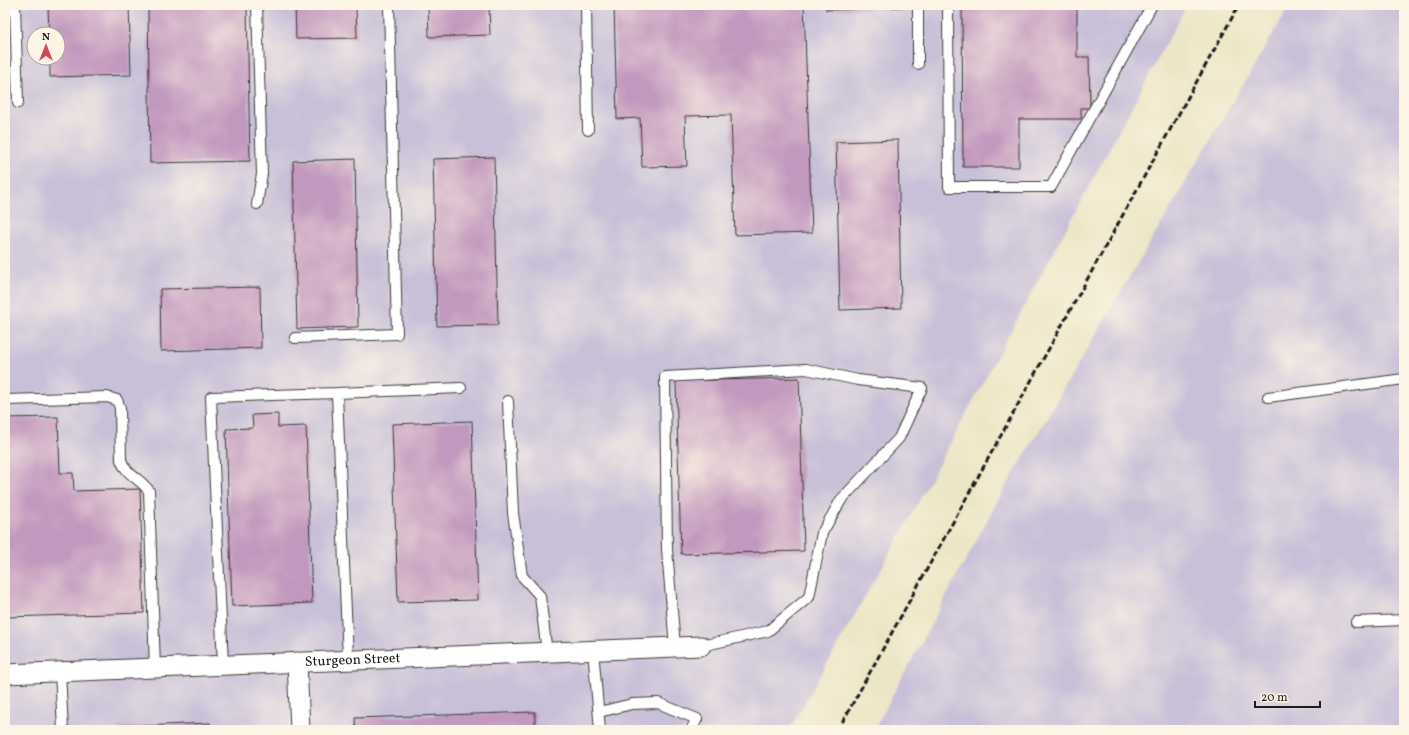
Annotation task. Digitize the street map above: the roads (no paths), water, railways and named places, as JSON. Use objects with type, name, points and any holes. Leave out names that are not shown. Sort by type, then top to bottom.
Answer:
[{"type":"street","name":"Sturgeon Street","points":[[5,674],[701,646]]},
{"type":"street","points":[[297,662],[300,730]]},
{"type":"lane","points":[[15,5],[18,103]]},
{"type":"lane","points":[[257,5],[262,174],[257,204]]},
{"type":"lane","points":[[295,338],[397,334],[389,5]]},
{"type":"lane","points":[[586,5],[588,130]]},
{"type":"lane","points":[[918,5],[918,64]]},
{"type":"lane","points":[[948,5],[949,187],[1051,187],[1152,5]]},
{"type":"lane","points":[[675,647],[667,549],[665,377],[806,369],[858,380],[922,388],[899,438],[841,500],[822,533],[809,597],[768,631],[701,646]]},
{"type":"lane","points":[[1268,397],[1404,379]]},
{"type":"lane","points":[[223,665],[211,397],[461,388]]},
{"type":"lane","points":[[337,393],[348,660]]},
{"type":"lane","points":[[5,400],[107,398],[117,400],[120,408],[121,460],[124,468],[145,485],[149,491],[154,668]]},
{"type":"lane","points":[[508,401],[513,514],[522,576],[540,596],[547,652]]},
{"type":"lane","points":[[1356,622],[1404,620]]},
{"type":"lane","points":[[593,650],[600,730]]},
{"type":"lane","points":[[60,672],[62,730]]},
{"type":"lane","points":[[598,712],[632,704],[658,703],[697,719],[692,730]]},
{"type":"railway","points":[[838,730],[1239,5]]}]
